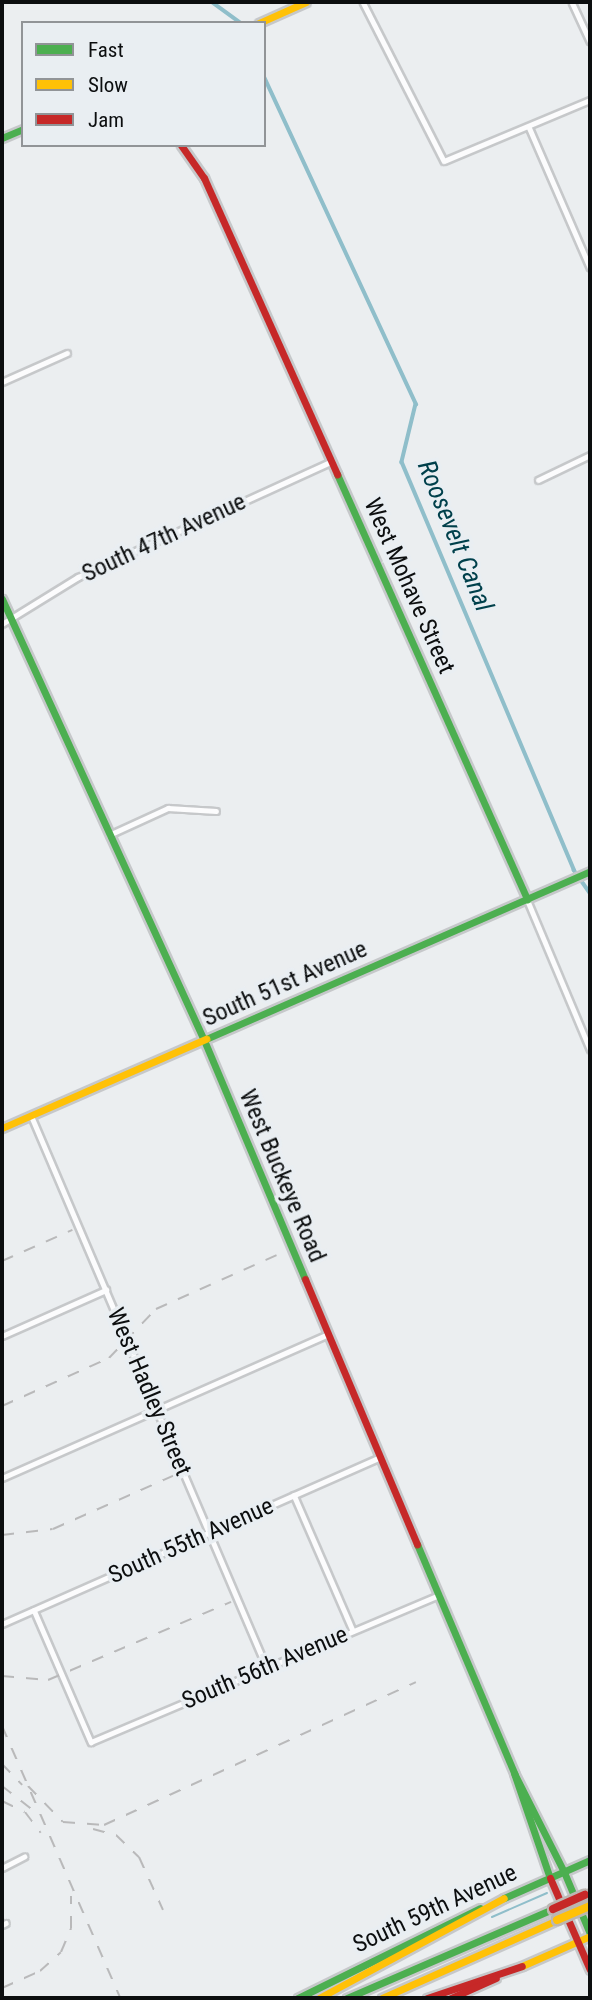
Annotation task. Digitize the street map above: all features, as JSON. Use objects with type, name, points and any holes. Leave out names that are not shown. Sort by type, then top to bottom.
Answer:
[{"type":"main road","points":[[263,21],[306,2]]},
{"type":"main road","points":[[2,138],[21,130]]},
{"type":"main road","name":"West Mohave Street","points":[[182,147],[204,178],[527,899]]},
{"type":"main road","name":"West Buckeye Road","points":[[2,599],[204,1040],[514,1773],[550,1878],[590,1970]]},
{"type":"main road","name":"South 51st Avenue","points":[[2,1128],[587,872]]},
{"type":"main road","name":"West Buckeye Road","points":[[514,1773],[564,1871],[590,1935]]},
{"type":"main road","name":"South 59th Avenue","points":[[298,1998],[421,1933],[590,1860]]},
{"type":"main road","points":[[347,1998],[588,1893]]},
{"type":"main road","points":[[319,1998],[504,1898]]},
{"type":"main road","points":[[382,1998],[590,1906]]},
{"type":"main road","points":[[451,1998],[590,1935]]},
{"type":"main road","points":[[427,1998],[522,1966]]},
{"type":"street","points":[[363,2],[444,161],[590,100]]},
{"type":"street","points":[[572,2],[590,41]]},
{"type":"street","points":[[529,127],[590,267]]},
{"type":"street","points":[[2,382],[67,354]]},
{"type":"street","points":[[538,480],[590,455]]},
{"type":"street","name":"South 47th Avenue","points":[[2,624],[78,577],[332,461]]},
{"type":"street","points":[[109,835],[168,808],[216,811]]},
{"type":"street","name":"West Mohave Street","points":[[527,899],[590,1049]]},
{"type":"street","name":"West Hadley Street","points":[[31,1115],[267,1668]]},
{"type":"street","points":[[2,1336],[106,1290]]},
{"type":"street","points":[[2,1478],[328,1334]]},
{"type":"street","name":"South 55th Avenue","points":[[2,1624],[380,1457]]},
{"type":"street","points":[[294,1495],[353,1631]]},
{"type":"street","name":"South 56th Avenue","points":[[34,1610],[92,1742],[439,1595]]},
{"type":"street","points":[[2,1868],[24,1857]]},
{"type":"waterway","name":"Roosevelt Canal","points":[[212,2],[238,21]]},
{"type":"waterway","name":"Roosevelt Canal","points":[[266,80],[416,404],[402,462],[574,870],[590,893]]},
{"type":"waterway","points":[[492,1917],[547,1893]]},
{"type":"railway","points":[[2,1261],[72,1230]]},
{"type":"railway","points":[[2,1406],[109,1358],[156,1309],[281,1253]]},
{"type":"railway","points":[[2,1535],[53,1529],[177,1474]]},
{"type":"railway","points":[[2,1676],[48,1680],[231,1602]]},
{"type":"railway","points":[[28,1786],[63,1822],[104,1825],[416,1682]]},
{"type":"railway","points":[[2,1726],[120,1998]]},
{"type":"railway","points":[[2,1764],[22,1785]]},
{"type":"railway","points":[[2,1786],[33,1810]]},
{"type":"railway","points":[[2,1801],[25,1812],[41,1833]]},
{"type":"railway","points":[[93,1829],[116,1835],[139,1857],[163,1910]]},
{"type":"railway","points":[[2,1988],[40,1971],[61,1952],[71,1928],[71,1896]]},
{"type":"traffic: fast","points":[[2,138],[21,130]]},
{"type":"traffic: fast","points":[[337,474],[527,899]]},
{"type":"traffic: fast","points":[[2,599],[204,1040],[305,1279]]},
{"type":"traffic: fast","points":[[206,1039],[590,871]]},
{"type":"traffic: fast","points":[[417,1544],[514,1773],[550,1878]]},
{"type":"traffic: fast","points":[[515,1775],[564,1872]]},
{"type":"traffic: fast","points":[[504,1898],[590,1860]]},
{"type":"traffic: fast","points":[[564,1872],[590,1934]]},
{"type":"traffic: fast","points":[[298,1998],[480,1908]]},
{"type":"traffic: fast","points":[[347,1998],[553,1909]]},
{"type":"traffic: slow","points":[[263,21],[306,2]]},
{"type":"traffic: slow","points":[[2,1128],[206,1039]]},
{"type":"traffic: slow","points":[[319,1998],[504,1898]]},
{"type":"traffic: slow","points":[[557,1920],[590,1906]]},
{"type":"traffic: slow","points":[[382,1998],[557,1920]]},
{"type":"traffic: slow","points":[[522,1966],[590,1936]]},
{"type":"traffic: jam","points":[[182,147],[204,178],[337,474]]},
{"type":"traffic: jam","points":[[305,1279],[417,1544]]},
{"type":"traffic: jam","points":[[550,1878],[590,1970]]},
{"type":"traffic: jam","points":[[553,1909],[585,1895]]},
{"type":"traffic: jam","points":[[427,1998],[522,1966]]},
{"type":"traffic: jam","points":[[451,1998],[496,1978]]}]
